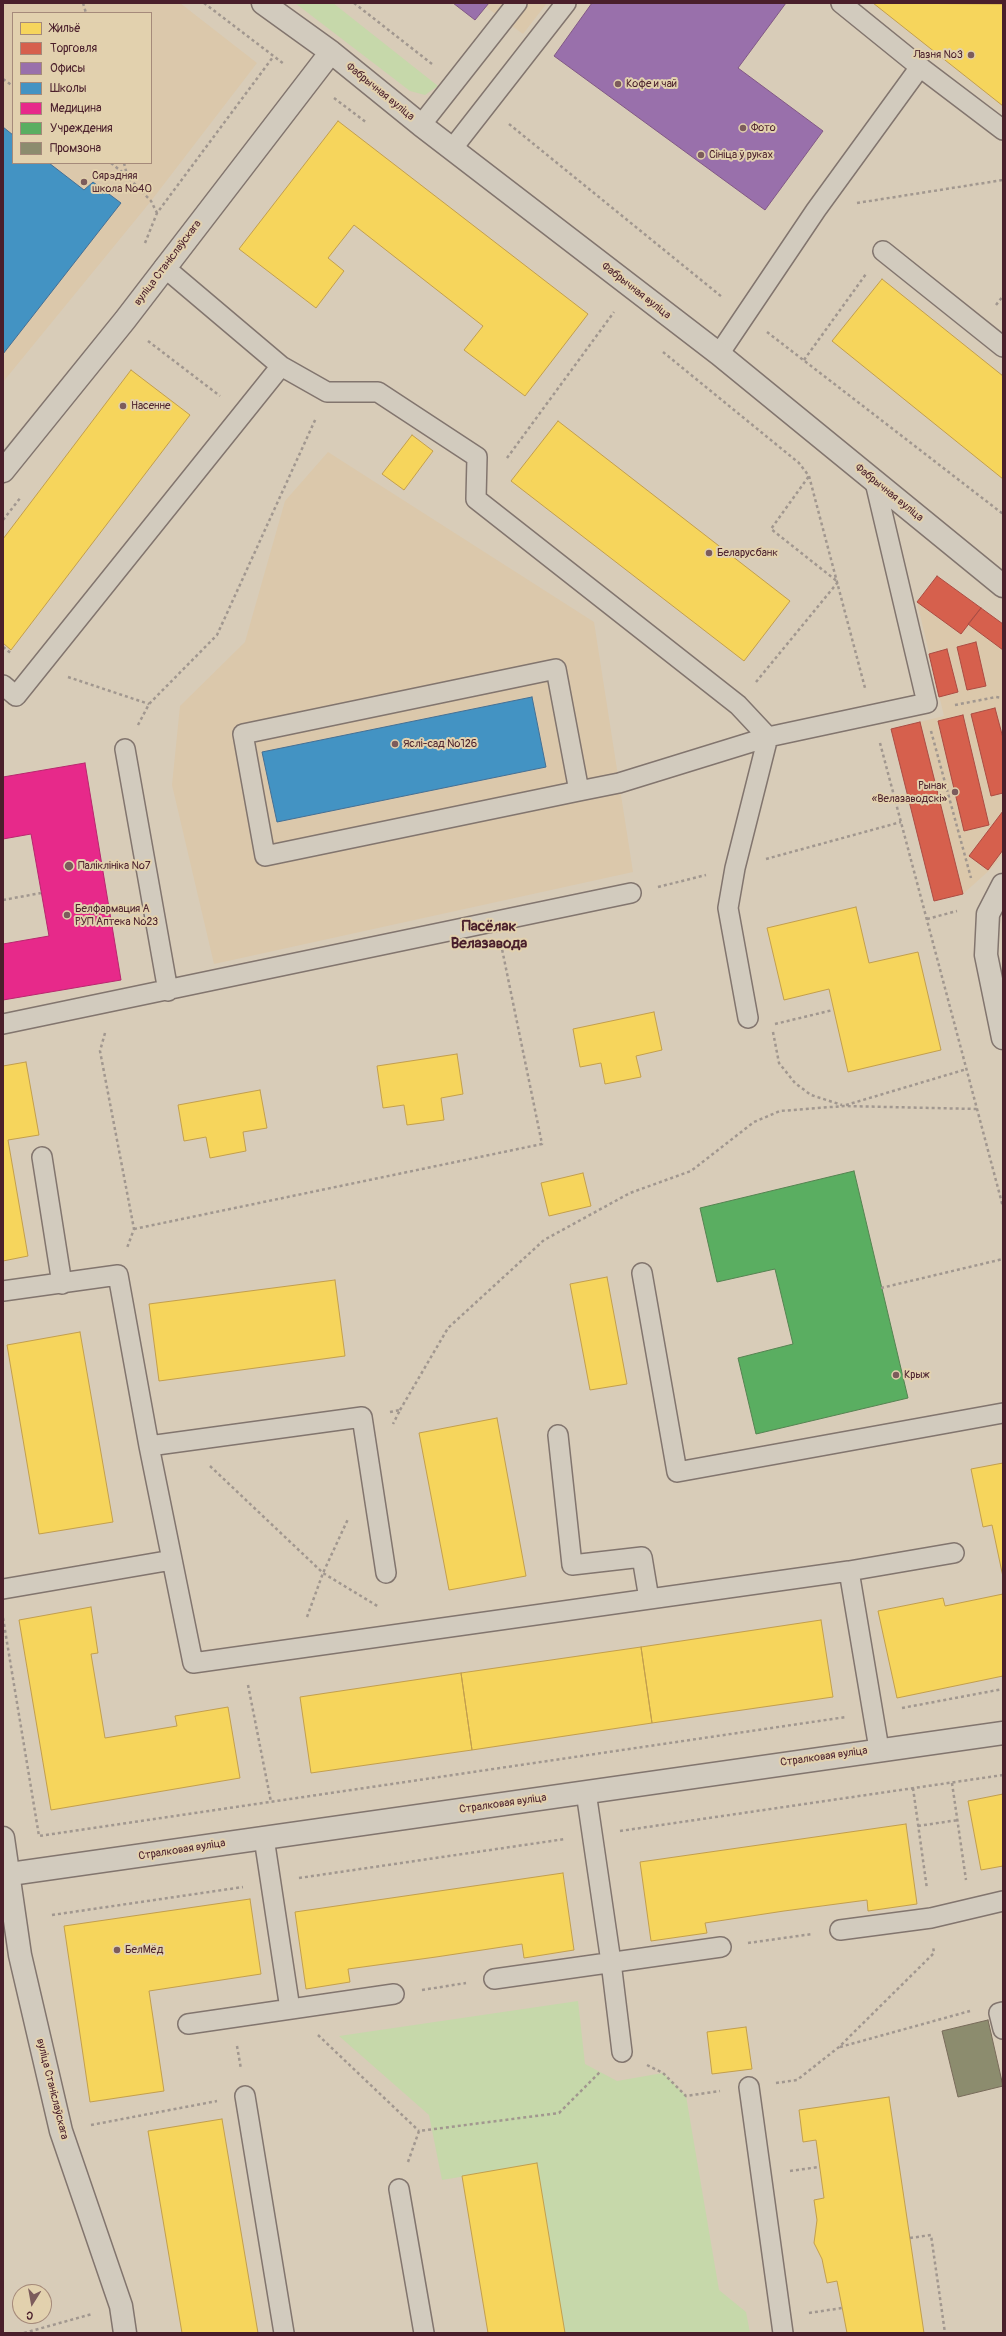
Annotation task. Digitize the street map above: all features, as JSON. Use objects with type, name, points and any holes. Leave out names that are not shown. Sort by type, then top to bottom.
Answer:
[{"type":"street","name":"Фабрычная вуліца","points":[[263,3],[331,52],[421,126],[719,354],[1003,586]]},
{"type":"street","name":"вуліца Станіслаўскага","points":[[3,471],[125,320],[164,267],[331,52]]},
{"type":"street","points":[[1002,1027],[986,955],[988,914],[1003,885]]},
{"type":"street","name":"Стралковая вуліца","points":[[5,1875],[880,1749],[1003,1733]]},
{"type":"street","name":"вуліца Станіслаўскага","points":[[3,1838],[5,1875],[20,1955],[61,2131],[121,2306],[125,2333]]},
{"type":"lane","points":[[421,126],[517,3]]},
{"type":"lane","points":[[452,149],[566,3]]},
{"type":"lane","points":[[842,3],[920,67],[1003,130]]},
{"type":"lane","points":[[719,354],[816,210],[920,67]]},
{"type":"lane","points":[[883,251],[1003,347]]},
{"type":"lane","points":[[164,267],[281,366],[327,392],[378,392],[477,456],[476,500],[738,705],[768,737]]},
{"type":"lane","points":[[3,685],[16,696],[281,366]]},
{"type":"lane","points":[[579,791],[556,669],[243,734],[265,856],[579,791],[619,782],[768,737],[927,703],[875,482]]},
{"type":"lane","points":[[748,1018],[728,908],[735,868],[768,737]]},
{"type":"lane","points":[[125,749],[168,991]]},
{"type":"lane","points":[[3,1024],[168,991],[631,893]]},
{"type":"lane","points":[[42,1157],[62,1284]]},
{"type":"lane","points":[[642,1273],[677,1472],[1003,1413]]},
{"type":"lane","points":[[3,1291],[118,1275],[149,1446],[193,1663],[417,1630],[848,1571],[954,1554]]},
{"type":"lane","points":[[149,1446],[362,1417],[386,1573]]},
{"type":"lane","points":[[558,1435],[572,1565],[642,1557],[649,1599]]},
{"type":"lane","points":[[3,1589],[172,1560]]},
{"type":"lane","points":[[848,1571],[875,1713],[880,1749]]},
{"type":"lane","points":[[586,1792],[611,1962],[622,2052]]},
{"type":"lane","points":[[264,1838],[272,1882],[290,2009]]},
{"type":"lane","points":[[840,1930],[931,1918],[1003,1901]]},
{"type":"lane","points":[[494,1979],[722,1947]]},
{"type":"lane","points":[[188,2024],[394,1994]]},
{"type":"lane","points":[[749,2087],[783,2333]]},
{"type":"lane","points":[[245,2096],[284,2333]]},
{"type":"lane","points":[[399,2189],[424,2333]]},
{"type":"path","points":[[204,3],[273,57]]},
{"type":"path","points":[[354,3],[455,82]]},
{"type":"path","points":[[3,78],[12,85]]},
{"type":"path","points":[[487,106],[746,316],[1003,514]]},
{"type":"path","points":[[112,164],[127,176],[150,202],[157,213]]},
{"type":"path","points":[[124,164],[127,176]]},
{"type":"path","points":[[816,210],[1003,180]]},
{"type":"path","points":[[804,360],[883,251]]},
{"type":"path","points":[[504,462],[614,312]]},
{"type":"path","points":[[38,668],[149,704],[217,635],[327,392]]},
{"type":"path","points":[[799,463],[809,476],[1003,1206]]},
{"type":"path","points":[[809,476],[771,530],[838,582]]},
{"type":"path","points":[[738,705],[838,582]]},
{"type":"path","points":[[973,885],[929,720],[927,703],[942,708],[996,697],[1003,698]]},
{"type":"path","points":[[3,900],[42,893]]},
{"type":"path","points":[[927,919],[962,910]]},
{"type":"path","points":[[134,1228],[542,1144],[496,921]]},
{"type":"path","points":[[115,1001],[100,1051],[134,1228],[118,1275]]},
{"type":"path","points":[[833,1010],[772,1024],[779,1063],[795,1084],[811,1095],[844,1106],[967,1069]]},
{"type":"path","points":[[400,1410],[448,1328],[544,1240],[630,1193],[691,1171],[754,1122],[780,1111],[844,1106],[977,1109]]},
{"type":"path","points":[[881,1288],[1003,1259]]},
{"type":"path","points":[[183,1441],[323,1573],[417,1630]]},
{"type":"path","points":[[296,1649],[323,1573]]},
{"type":"path","points":[[3,1615],[39,1836],[875,1713],[1003,1690]]},
{"type":"path","points":[[242,1656],[271,1802]]},
{"type":"path","points":[[52,1915],[1003,1776]]},
{"type":"path","points":[[952,1783],[970,1908]]},
{"type":"path","points":[[419,2131],[559,2113],[622,2052],[663,2073],[686,2096],[796,2080],[840,2047],[934,1953],[931,1918],[913,1788]]},
{"type":"path","points":[[918,1826],[958,1820]]},
{"type":"path","points":[[722,1947],[840,1930]]},
{"type":"path","points":[[394,1994],[494,1979]]},
{"type":"path","points":[[840,2047],[988,2006],[1002,2018]]},
{"type":"path","points":[[290,2009],[419,2131]]},
{"type":"path","points":[[61,2131],[245,2096],[233,2017]]},
{"type":"path","points":[[399,2189],[419,2131]]},
{"type":"path","points":[[910,2238],[931,2235],[945,2333]]},
{"type":"path","points":[[24,2333],[121,2306]]},
{"type":"shaded area","name":"Сярэдняя школа №40","points":[[3,3],[180,3],[257,63],[151,201],[3,382]]},
{"type":"shaded area","points":[[453,3],[547,3],[523,34],[486,7],[475,20]]},
{"type":"shaded area","name":"Яслі-сад №126","points":[[328,452],[594,622],[633,872],[214,964],[172,785],[180,706],[245,642],[285,501]]},
{"type":"shaded area","name":"Рынак «Велазаводскі»","points":[[937,576],[1003,624],[1003,854],[993,867],[963,894],[934,901],[891,729],[944,716],[917,602]]},
{"type":"green space","points":[[295,3],[333,3],[438,86],[425,95],[410,91]]},
{"type":"green space","points":[[578,2001],[585,2064],[617,2081],[663,2073],[686,2096],[719,2290],[746,2312],[750,2333],[565,2333],[537,2164],[442,2180],[429,2115],[339,2036]]},
{"type":"building: Жильё","name":"Лазня №3","points":[[873,3],[1003,4],[1003,106]]},
{"type":"building: Жильё","points":[[338,121],[588,314],[525,396],[464,350],[483,326],[354,225],[328,258],[344,271],[316,308],[239,249]]},
{"type":"building: Жильё","points":[[882,279],[1003,376],[1003,479],[832,341]]},
{"type":"building: Жильё","points":[[131,370],[190,415],[11,650],[3,643],[3,539]]},
{"type":"building: Жильё","points":[[558,421],[790,601],[744,661],[511,481]]},
{"type":"building: Жильё","points":[[412,435],[433,451],[404,490],[382,474]]},
{"type":"building: Жильё","points":[[856,907],[869,963],[918,952],[941,1050],[848,1072],[829,989],[784,1000],[767,928]]},
{"type":"building: Жильё","points":[[654,1012],[662,1050],[636,1056],[641,1077],[605,1084],[601,1063],[580,1067],[573,1029]]},
{"type":"building: Жильё","points":[[457,1054],[463,1094],[441,1098],[444,1120],[407,1125],[404,1105],[383,1108],[377,1066]]},
{"type":"building: Жильё","points":[[26,1062],[39,1135],[8,1140],[28,1256],[3,1261],[3,1066]]},
{"type":"building: Жильё","points":[[260,1090],[267,1128],[243,1132],[246,1151],[210,1158],[206,1137],[184,1141],[178,1105]]},
{"type":"building: Жильё","points":[[583,1173],[591,1206],[549,1216],[541,1183]]},
{"type":"building: Жильё","points":[[607,1277],[627,1384],[590,1390],[570,1284]]},
{"type":"building: Жильё","points":[[335,1280],[345,1356],[159,1381],[149,1304]]},
{"type":"building: Жильё","points":[[80,1332],[113,1522],[39,1534],[7,1345]]},
{"type":"building: Жильё","points":[[497,1418],[526,1576],[449,1590],[419,1433]]},
{"type":"building: Жильё","points":[[1003,1463],[1003,1577],[992,1525],[983,1527],[971,1469]]},
{"type":"building: Жильё","points":[[1003,1594],[1003,1676],[897,1698],[878,1611],[943,1598],[945,1606]]},
{"type":"building: Жильё","points":[[91,1607],[98,1653],[91,1654],[105,1738],[177,1726],[175,1716],[228,1707],[240,1778],[51,1810],[19,1620]]},
{"type":"building: Жильё","points":[[821,1620],[833,1697],[652,1723],[641,1647]]},
{"type":"building: Жильё","points":[[641,1647],[652,1723],[472,1750],[461,1673]]},
{"type":"building: Жильё","points":[[461,1673],[472,1750],[311,1773],[300,1697]]},
{"type":"building: Жильё","points":[[1003,1794],[1003,1866],[981,1870],[968,1801]]},
{"type":"building: Жильё","points":[[906,1824],[917,1904],[868,1911],[867,1900],[784,1911],[705,1923],[707,1933],[651,1941],[640,1862]]},
{"type":"building: Жильё","points":[[563,1873],[574,1950],[524,1958],[522,1944],[348,1969],[350,1982],[306,1989],[295,1912]]},
{"type":"building: Жильё","points":[[250,1899],[261,1974],[149,1991],[164,2091],[90,2102],[64,1926]]},
{"type":"building: Жильё","points":[[746,2027],[752,2069],[712,2074],[707,2032]]},
{"type":"building: Жильё","points":[[889,2097],[924,2333],[847,2333],[837,2281],[827,2283],[822,2259],[814,2243],[817,2220],[814,2200],[824,2198],[816,2140],[803,2142],[799,2110]]},
{"type":"building: Жильё","points":[[222,2119],[258,2333],[182,2333],[148,2131]]},
{"type":"building: Жильё","points":[[537,2163],[565,2333],[488,2333],[462,2176]]},
{"type":"building: Торговля","points":[[937,576],[981,608],[961,634],[917,602]]},
{"type":"building: Торговля","points":[[981,608],[1003,624],[1003,650],[968,624]]},
{"type":"building: Торговля","points":[[976,642],[986,686],[967,690],[957,647]]},
{"type":"building: Торговля","points":[[947,649],[958,692],[939,697],[929,654]]},
{"type":"building: Торговля","points":[[995,708],[1003,738],[1003,793],[991,796],[971,714]]},
{"type":"building: Торговля","points":[[963,715],[989,825],[964,831],[938,721]]},
{"type":"building: Торговля","points":[[920,722],[963,894],[934,901],[891,729]]},
{"type":"building: Торговля","points":[[1003,811],[1003,850],[988,870],[969,856]]},
{"type":"building: Офисы","points":[[453,3],[489,3],[475,20]]},
{"type":"building: Офисы","points":[[592,3],[786,3],[738,68],[823,131],[765,210],[554,56]]},
{"type":"building: Школы","points":[[3,127],[12,134],[12,164],[50,164],[84,190],[93,182],[121,203],[3,354]]},
{"type":"building: Школы","points":[[532,697],[546,767],[277,822],[262,752]]},
{"type":"building: Медицина","name":"Паліклініка №7","points":[[85,763],[121,980],[3,1000],[3,944],[49,936],[31,834],[3,839],[3,777]]},
{"type":"building: Учреждения","points":[[854,1171],[908,1398],[756,1434],[738,1358],[793,1344],[775,1269],[717,1282],[700,1208]]},
{"type":"building: Промзона","points":[[988,2020],[1003,2086],[958,2097],[942,2031]]},
{"type":"place","name":"Лазня №3","points":[[971,55]]},
{"type":"place","name":"Кофе и чай","points":[[618,84]]},
{"type":"place","name":"Фото","points":[[743,128]]},
{"type":"place","name":"Сініца ў руках","points":[[701,155]]},
{"type":"place","name":"Сярэдняя школа №40","points":[[84,182]]},
{"type":"place","name":"Насенне","points":[[123,406]]},
{"type":"place","name":"Беларусбанк","points":[[709,553]]},
{"type":"place","name":"Яслі-сад №126","points":[[395,744]]},
{"type":"place","name":"Рынак «Велазаводскі»","points":[[955,792]]},
{"type":"place","name":"Паліклініка №7","points":[[69,866]]},
{"type":"place","name":"Белфармация А РУП Аптека №23","points":[[67,915]]},
{"type":"place","name":"Крыж","points":[[896,1375]]},
{"type":"place","name":"БелМёд","points":[[117,1950]]},
{"type":"district","name":"Пасёлак Велазавода","points":[[489,936]]}]
